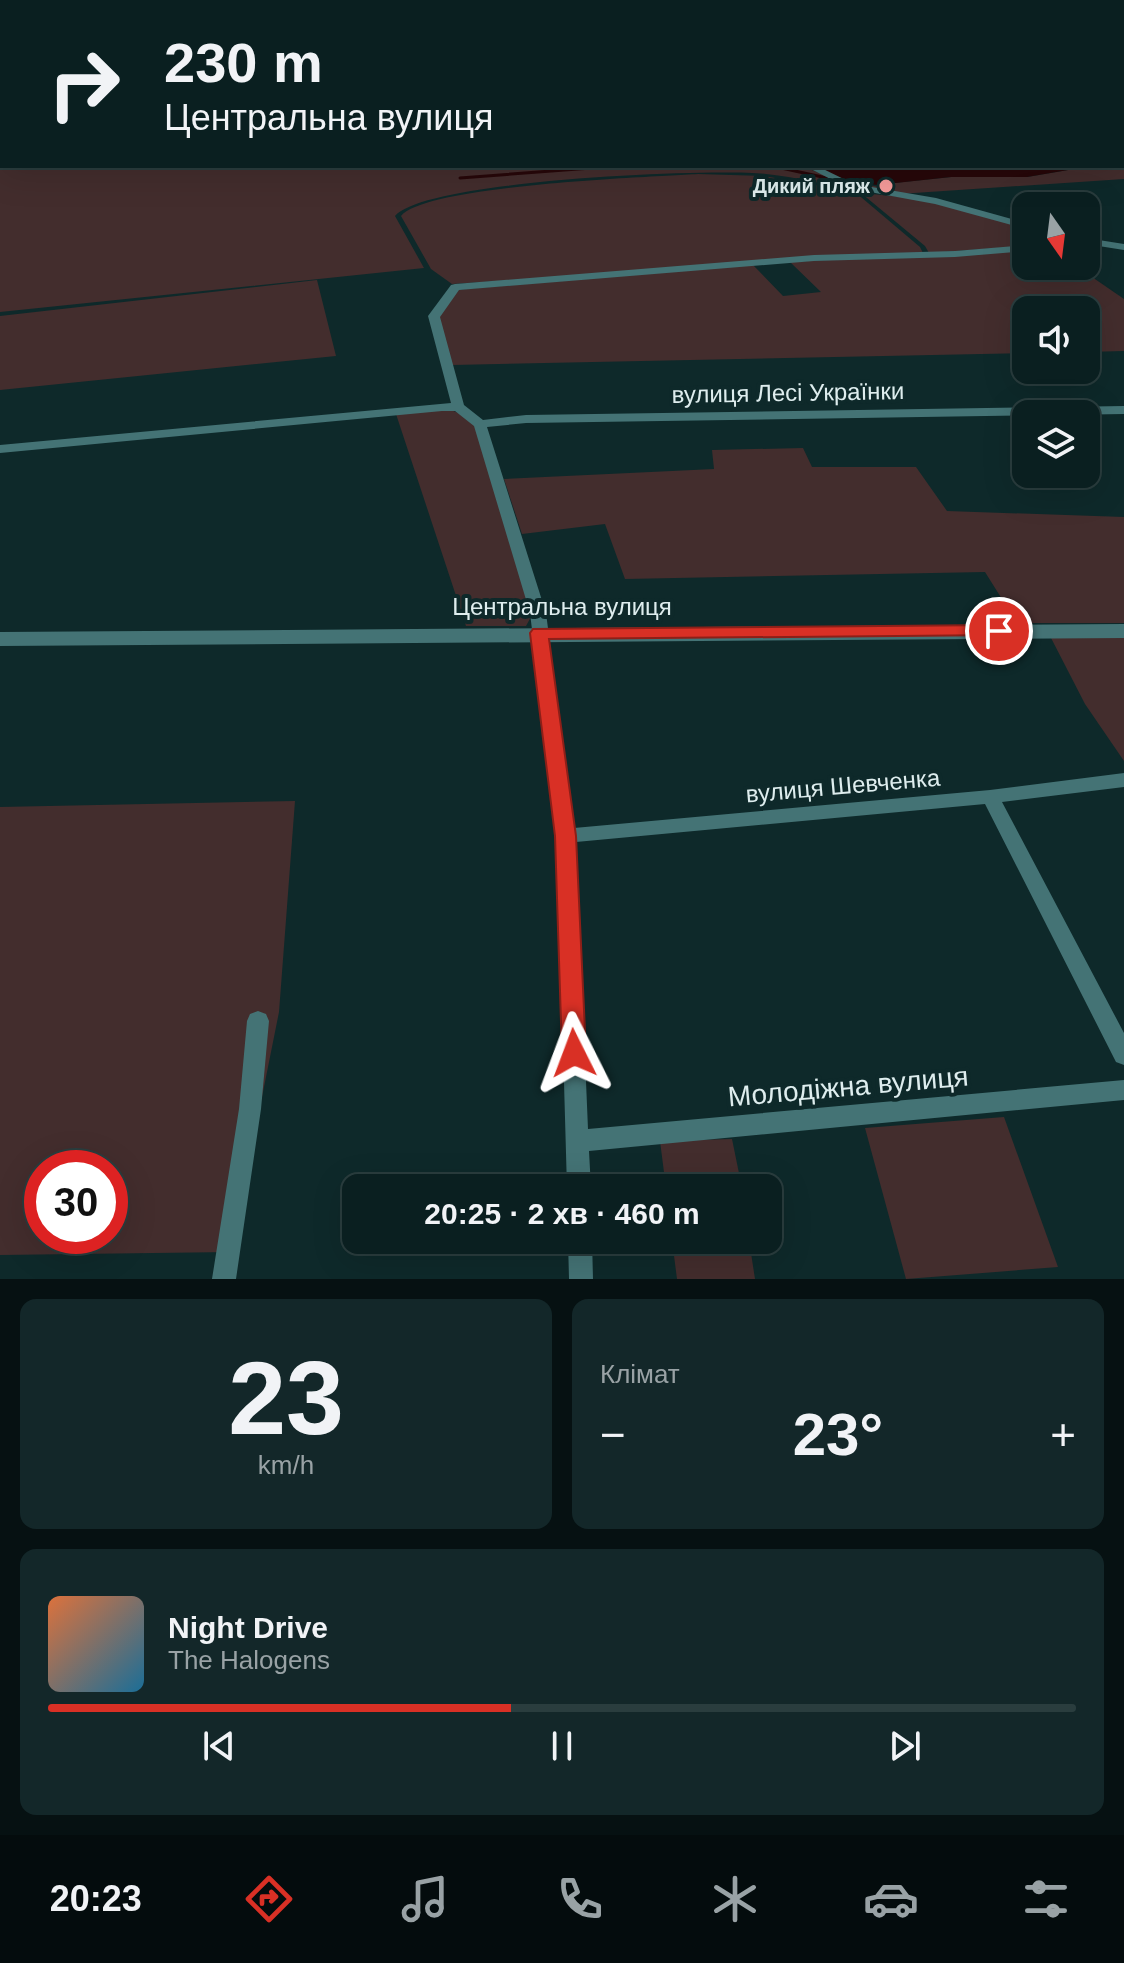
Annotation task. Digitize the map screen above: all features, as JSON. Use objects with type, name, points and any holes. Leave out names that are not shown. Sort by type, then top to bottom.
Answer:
[{"type":"street","points":[[814,168],[851,186],[936,201],[1012,222]]},
{"type":"street","points":[[1100,243],[1124,247]]},
{"type":"street","points":[[579,1174],[566,836],[538,613],[480,424],[458,407],[434,316],[443,307],[451,289],[463,285],[814,258],[1012,249]]},
{"type":"street","points":[[0,449],[458,407]]},
{"type":"street","name":"вулиця Лесі Українки","points":[[480,424],[526,419],[1124,410]]},
{"type":"street","name":"Центральна вулиця","points":[[0,639],[1124,631]]},
{"type":"street","name":"вулиця Шевченка","points":[[566,836],[990,797],[1124,780]]},
{"type":"street","points":[[990,797],[1124,1055]]},
{"type":"street","points":[[224,1279],[250,1109],[258,1021]]},
{"type":"street","name":"Молодіжна вулиця","points":[[578,1141],[1124,1090]]},
{"type":"street","points":[[580,1254],[581,1279]]},
{"type":"shaded area","points":[[0,168],[804,168],[862,190],[778,175],[736,173],[633,175],[511,185],[458,193],[417,204],[395,216],[424,268],[0,312]]},
{"type":"shaded area","points":[[816,168],[1124,168],[1068,170],[1027,177],[951,177],[877,185],[835,179]]},
{"type":"shaded area","points":[[1068,170],[1124,170],[1124,179],[899,194],[835,179],[885,188],[894,183],[951,177],[1027,177]]},
{"type":"shaded area","points":[[698,174],[764,176],[855,192],[920,247],[923,253],[452,284],[431,269],[401,216],[419,205],[493,190],[589,180]]},
{"type":"shaded area","points":[[861,193],[914,198],[1012,223],[1012,247],[929,253],[925,246]]},
{"type":"shaded area","points":[[1012,250],[1012,280],[1096,280],[1124,299],[1124,351],[1100,352],[1100,296],[1012,296],[1012,353],[452,365],[438,317],[454,290],[753,265],[783,296],[821,292],[790,262]]},
{"type":"shaded area","points":[[317,280],[336,356],[0,390],[0,316]]},
{"type":"shaded area","points":[[448,409],[464,415],[477,426],[532,615],[526,626],[466,626],[396,414]]},
{"type":"shaded area","points":[[803,448],[812,467],[916,467],[947,511],[1124,517],[1124,623],[1017,623],[985,572],[625,579],[605,524],[522,534],[504,479],[714,469],[712,450]]},
{"type":"shaded area","points":[[1050,636],[1124,636],[1124,761],[1085,704]]},
{"type":"shaded area","points":[[295,801],[279,1012],[231,1252],[128,1253],[128,1150],[24,1150],[24,1254],[77,1254],[0,1255],[0,807]]},
{"type":"shaded area","points":[[1004,1117],[1058,1267],[906,1279],[865,1128]]},
{"type":"shaded area","points":[[732,1139],[739,1174],[664,1174],[660,1141]]},
{"type":"shaded area","points":[[674,1254],[751,1254],[755,1279],[677,1279]]},
{"type":"waterway","points":[[460,178],[592,168]]},
{"type":"waterway","points":[[781,168],[827,178]]},
{"type":"place","name":"Дикий пляж","points":[[886,186]]},
{"type":"route","points":[[574,1053],[566,836],[539,633],[999,631]]}]
